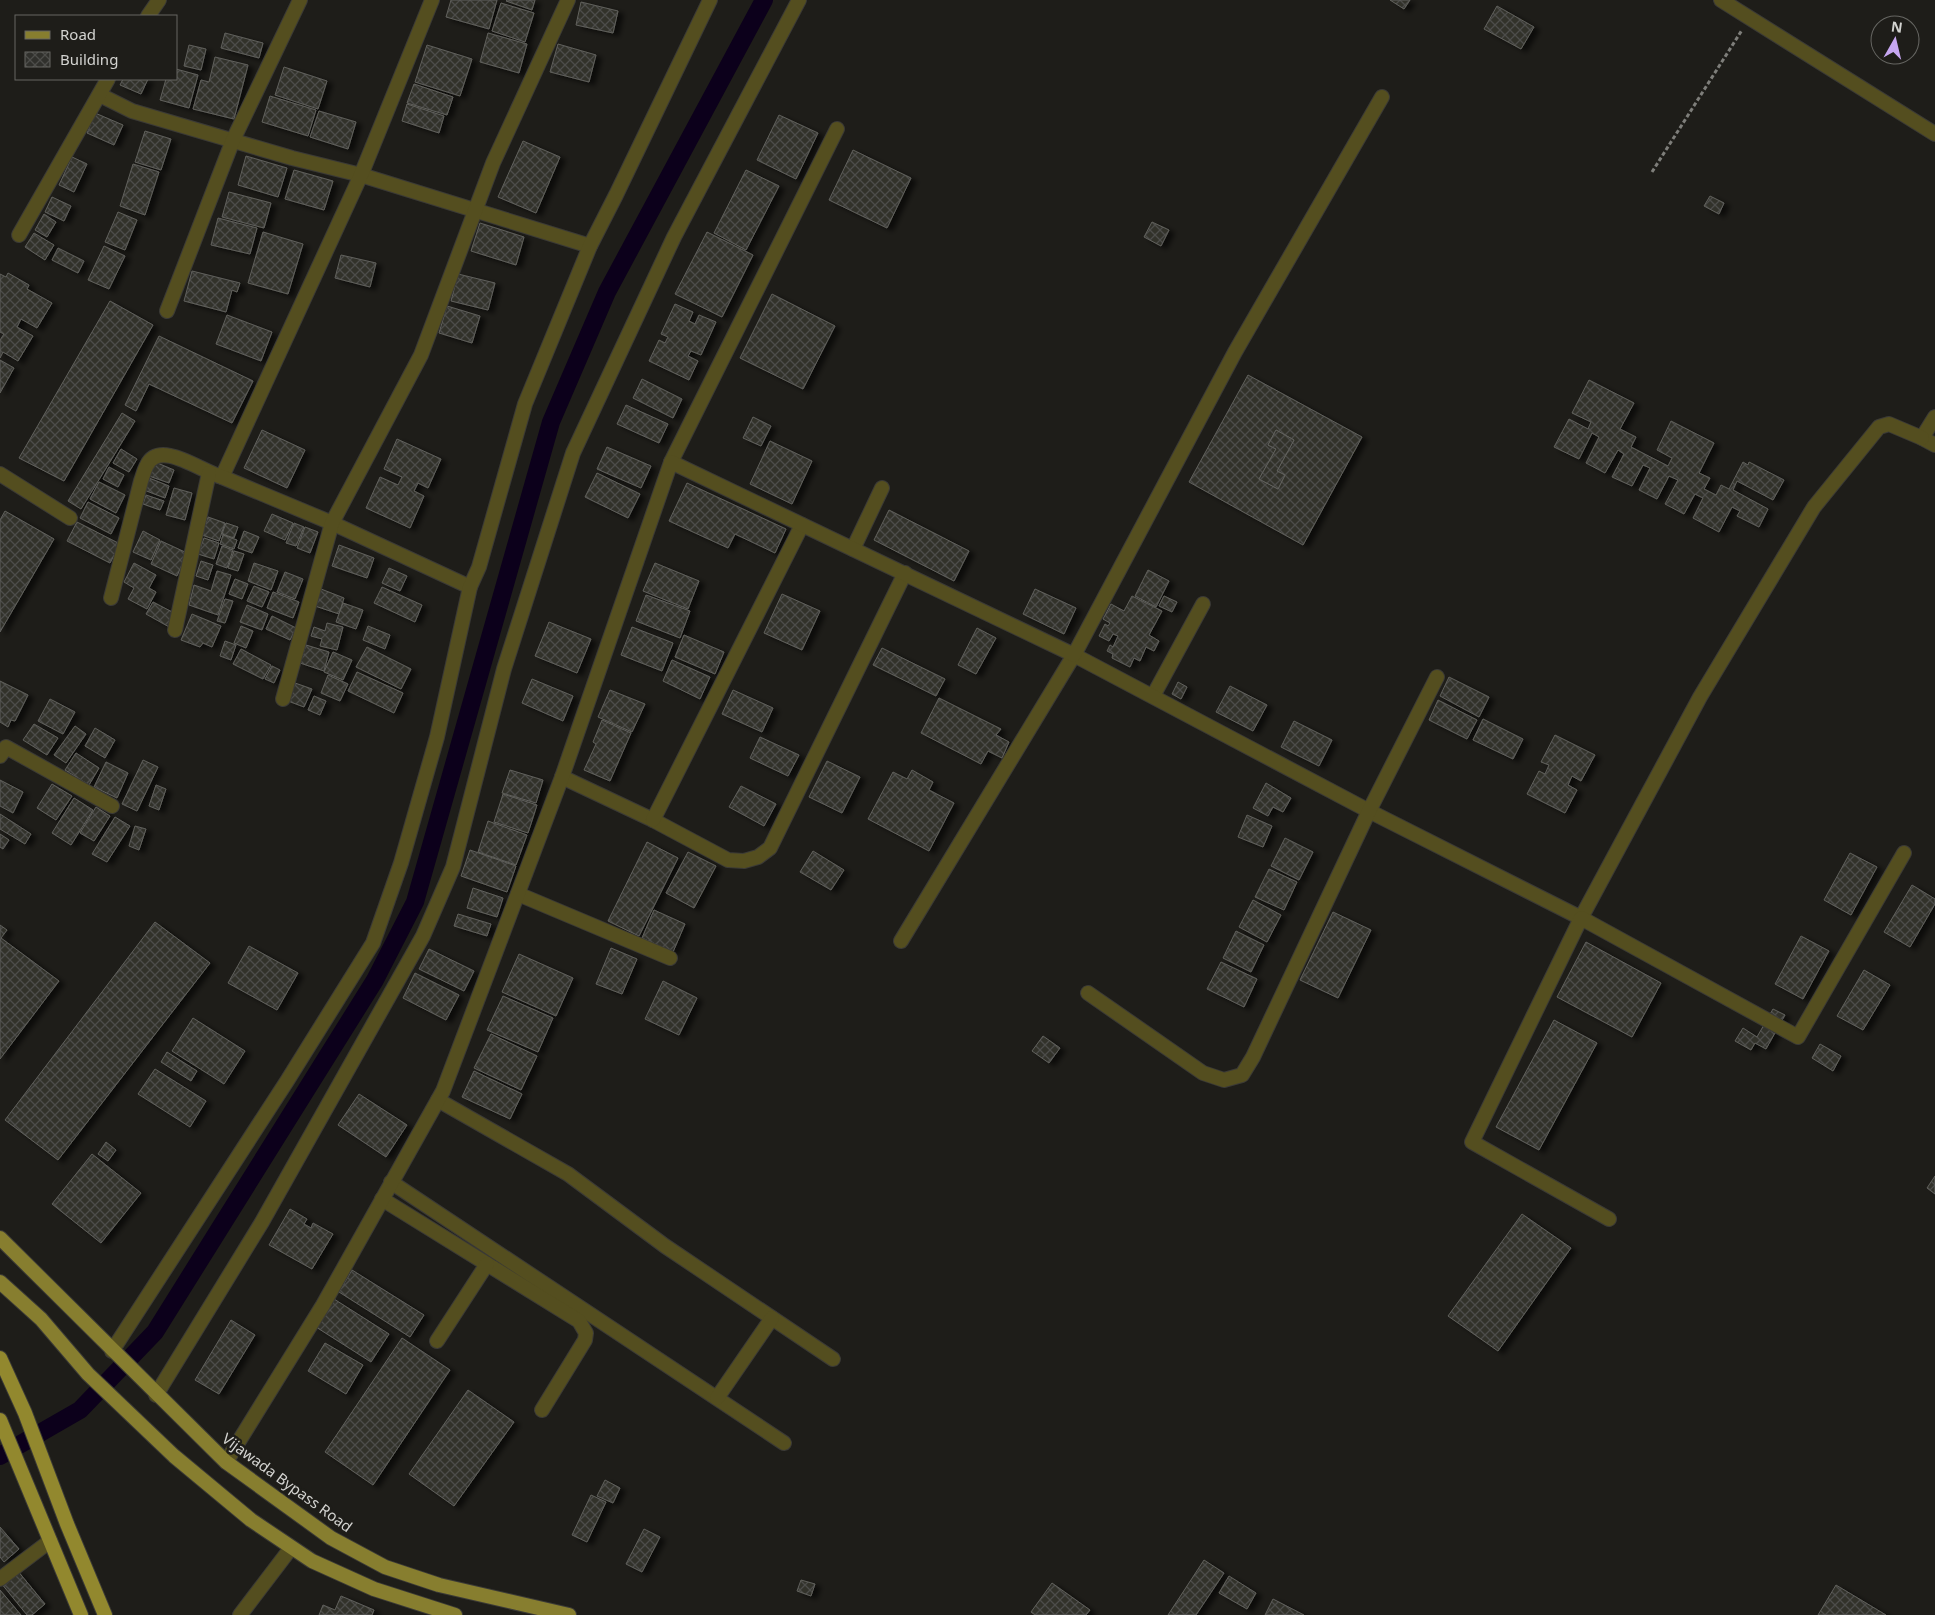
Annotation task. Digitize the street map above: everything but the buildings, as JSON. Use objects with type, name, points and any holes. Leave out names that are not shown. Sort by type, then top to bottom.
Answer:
[{"type":"highway","points":[[0,1358],[25,1413],[105,1615]]},
{"type":"highway","points":[[0,1421],[81,1615]]},
{"type":"main road","name":"Vijawada Bypass Road","points":[[0,1238],[226,1462],[331,1538],[385,1567],[439,1585],[569,1615]]},
{"type":"main road","points":[[0,1282],[41,1319],[88,1374],[174,1456],[250,1520],[312,1561],[374,1590],[455,1615]]},
{"type":"street","points":[[149,15],[158,0]]},
{"type":"street","points":[[167,311],[233,140],[300,0]]},
{"type":"street","points":[[175,630],[216,475],[361,175],[432,0]]},
{"type":"street","points":[[283,699],[332,522],[421,356],[493,163],[568,0]]},
{"type":"street","points":[[112,1351],[287,1081],[373,943],[400,863],[437,737],[470,587],[479,567],[525,404],[590,246],[710,0]]},
{"type":"street","points":[[155,1393],[262,1222],[423,936],[453,867],[504,669],[573,454],[674,237],[799,0]]},
{"type":"street","points":[[1721,0],[1935,134]]},
{"type":"street","points":[[19,234],[108,80]]},
{"type":"street","points":[[100,95],[132,111],[292,158],[361,175],[590,246]]},
{"type":"street","points":[[901,940],[1074,655],[1235,352],[1382,97]]},
{"type":"street","points":[[226,1462],[323,1305],[443,1091],[562,777],[671,462],[837,129]]},
{"type":"street","points":[[1922,438],[1935,416]]},
{"type":"street","points":[[1609,1219],[1472,1142],[1581,918],[1700,697],[1814,507],[1879,428],[1889,424],[1935,445]]},
{"type":"street","points":[[111,598],[141,480],[147,464],[157,455],[171,455],[332,522],[470,587]]},
{"type":"street","points":[[671,462],[1074,655],[1369,810],[1581,918],[1798,1037],[1904,853]]},
{"type":"street","points":[[0,474],[70,518]]},
{"type":"street","points":[[853,549],[882,488]]},
{"type":"street","points":[[653,820],[802,524]]},
{"type":"street","points":[[562,777],[653,820],[728,860],[744,861],[758,857],[770,848],[905,573]]},
{"type":"street","points":[[1153,696],[1203,604]]},
{"type":"street","points":[[1088,993],[1203,1073],[1224,1080],[1242,1075],[1369,810],[1437,677]]},
{"type":"street","points":[[0,756],[6,747],[112,806]]},
{"type":"street","points":[[518,894],[670,958]]},
{"type":"street","points":[[438,1100],[568,1174],[665,1246],[833,1359]]},
{"type":"street","points":[[391,1182],[784,1443]]},
{"type":"street","points":[[382,1199],[579,1321],[584,1327],[586,1333],[582,1346],[542,1410]]},
{"type":"street","points":[[437,1341],[487,1264]]},
{"type":"street","points":[[717,1398],[772,1318]]},
{"type":"street","points":[[0,1579],[50,1541]]},
{"type":"street","points":[[240,1615],[291,1548]]},
{"type":"path","points":[[1652,172],[1750,18]]},
{"type":"waterway","points":[[0,1456],[80,1410],[155,1332],[375,980],[415,902],[551,422],[607,292],[764,0]]}]
